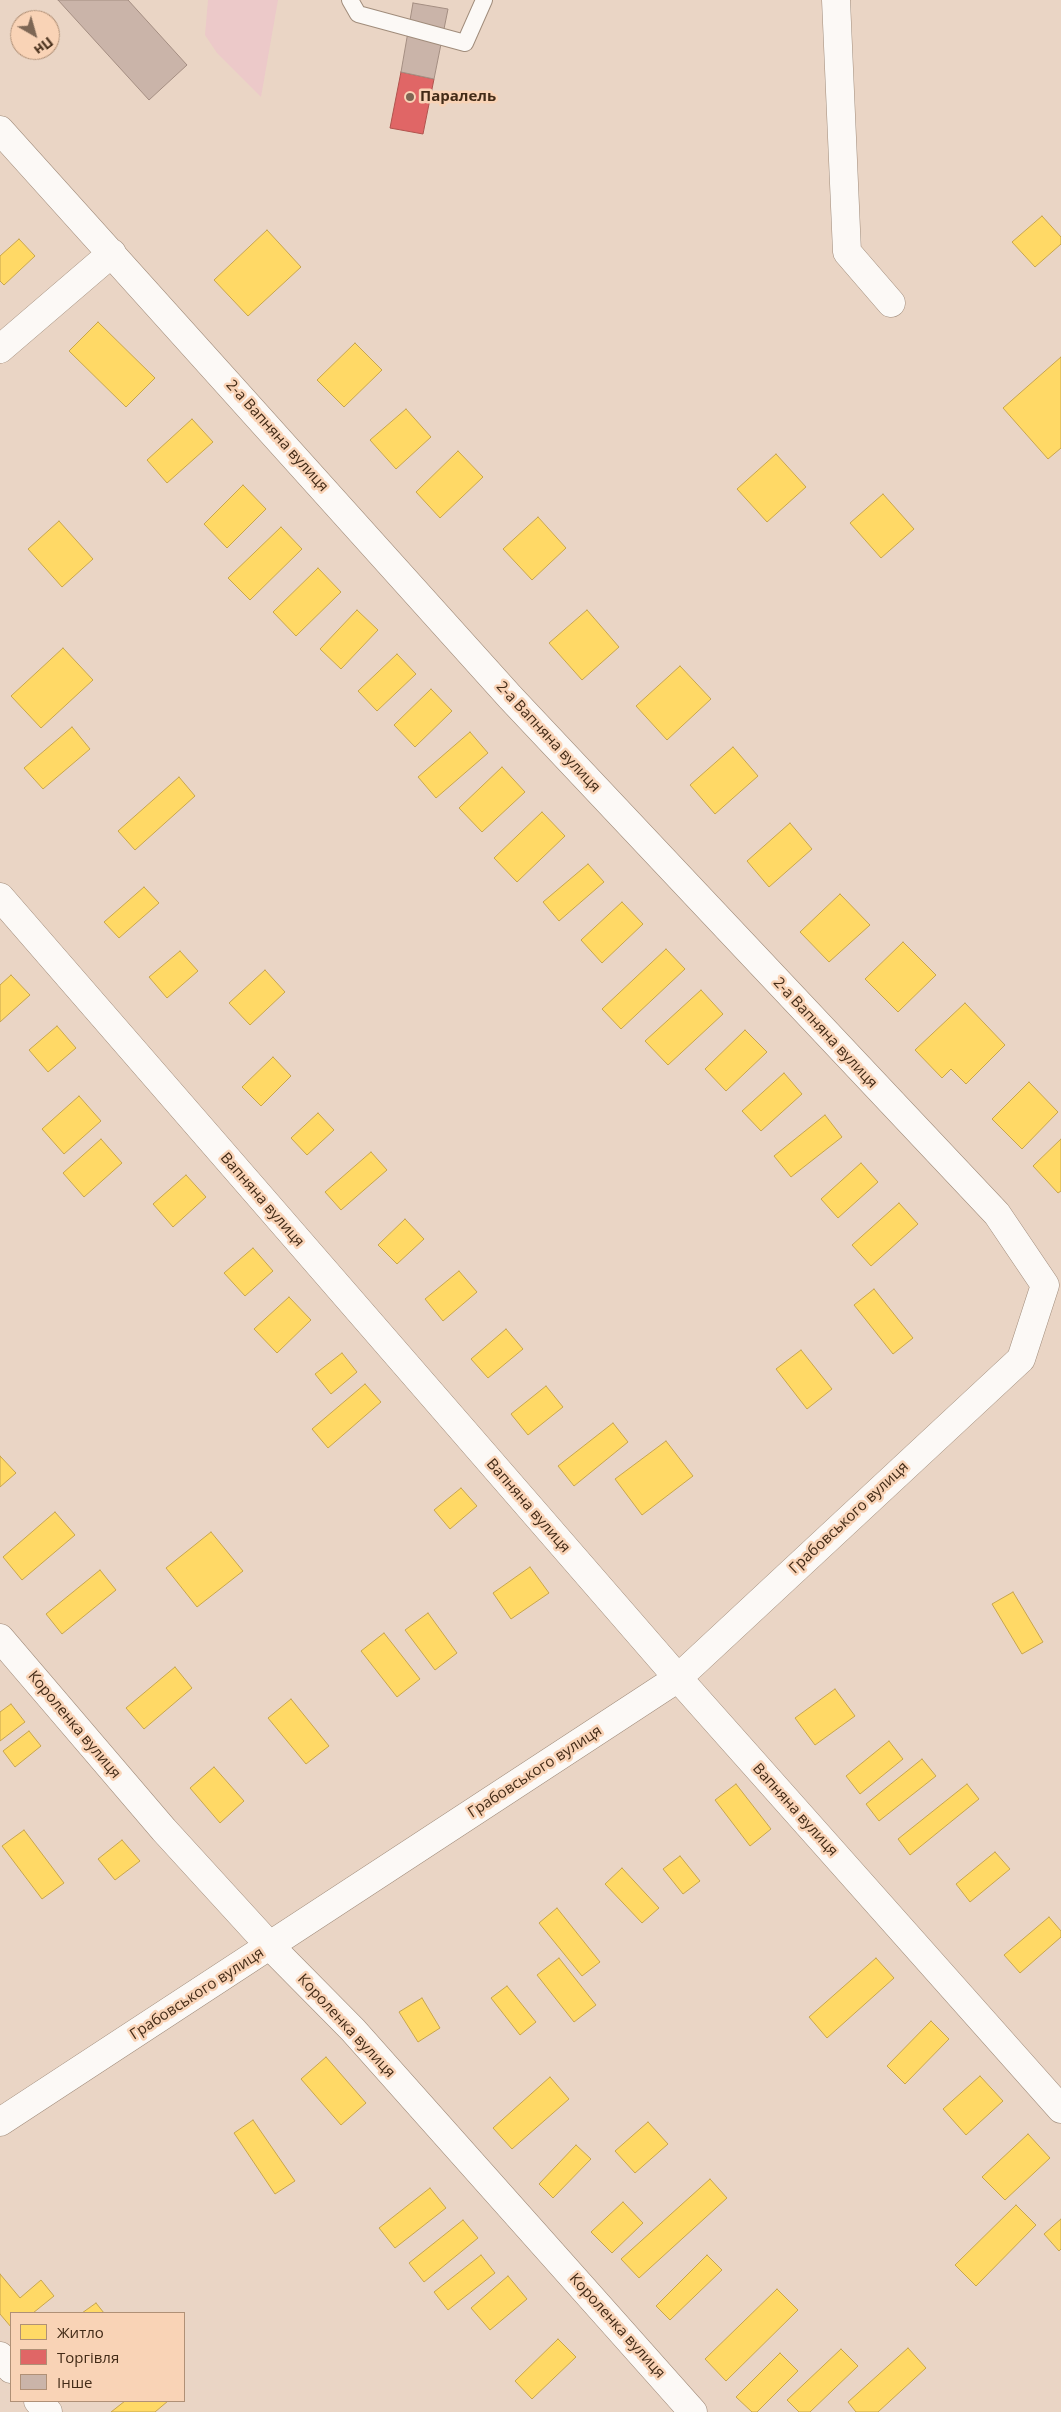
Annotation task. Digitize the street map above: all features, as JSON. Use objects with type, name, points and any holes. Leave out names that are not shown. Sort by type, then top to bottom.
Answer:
[{"type":"street","points":[[836,0],[847,252],[891,303]]},
{"type":"street","name":"2-а Вапняна вулиця","points":[[0,130],[510,697],[853,1064],[998,1214],[1045,1285],[1021,1359]]},
{"type":"street","points":[[0,349],[112,253]]},
{"type":"street","name":"Вапняна вулиця","points":[[0,898],[678,1678],[1061,2109]]},
{"type":"street","name":"Грабовського вулиця","points":[[0,2122],[678,1678],[1021,1359]]},
{"type":"street","name":"Короленка вулиця","points":[[0,1638],[164,1830],[270,1946],[353,2030],[693,2412]]},
{"type":"street","points":[[0,2356],[10,2368]]},
{"type":"street","points":[[39,2402],[48,2412]]},
{"type":"lane","points":[[350,0],[358,14],[465,43],[484,0]]},
{"type":"shaded area","points":[[208,0],[278,0],[261,97],[217,53],[205,35]]},
{"type":"building: Житло","points":[[1042,216],[1061,237],[1061,244],[1035,267],[1012,242]]},
{"type":"building: Житло","points":[[267,230],[301,267],[248,316],[214,280]]},
{"type":"building: Житло","points":[[19,239],[35,256],[4,285],[0,281],[0,256]]},
{"type":"building: Житло","points":[[98,322],[155,378],[126,407],[69,351]]},
{"type":"building: Житло","points":[[355,343],[382,370],[344,407],[317,380]]},
{"type":"building: Житло","points":[[1061,357],[1061,448],[1048,459],[1003,408]]},
{"type":"building: Житло","points":[[406,409],[431,437],[396,469],[370,440]]},
{"type":"building: Житло","points":[[192,419],[213,442],[167,483],[147,460]]},
{"type":"building: Житло","points":[[458,451],[483,477],[440,518],[416,492]]},
{"type":"building: Житло","points":[[776,454],[806,487],[767,522],[737,489]]},
{"type":"building: Житло","points":[[243,485],[266,509],[227,548],[204,524]]},
{"type":"building: Житло","points":[[883,494],[914,529],[881,558],[850,523]]},
{"type":"building: Житло","points":[[538,517],[566,548],[532,580],[503,549]]},
{"type":"building: Житло","points":[[59,521],[93,559],[62,587],[28,549]]},
{"type":"building: Житло","points":[[281,527],[302,549],[250,600],[228,578]]},
{"type":"building: Житло","points":[[318,568],[341,592],[296,636],[273,612]]},
{"type":"building: Житло","points":[[357,610],[378,630],[341,669],[320,649]]},
{"type":"building: Житло","points":[[587,610],[619,647],[582,680],[549,643]]},
{"type":"building: Житло","points":[[63,648],[93,680],[41,728],[11,696]]},
{"type":"building: Житло","points":[[397,654],[416,674],[377,711],[358,691]]},
{"type":"building: Житло","points":[[680,666],[711,699],[667,740],[636,706]]},
{"type":"building: Житло","points":[[431,689],[452,711],[415,747],[394,725]]},
{"type":"building: Житло","points":[[72,727],[90,749],[43,789],[24,768]]},
{"type":"building: Житло","points":[[470,732],[488,753],[436,798],[418,777]]},
{"type":"building: Житло","points":[[733,747],[758,776],[715,814],[690,785]]},
{"type":"building: Житло","points":[[502,767],[525,792],[482,832],[459,808]]},
{"type":"building: Житло","points":[[179,777],[195,796],[135,850],[118,831]]},
{"type":"building: Житло","points":[[542,812],[565,836],[517,882],[494,858]]},
{"type":"building: Житло","points":[[790,823],[812,849],[769,887],[747,861]]},
{"type":"building: Житло","points":[[588,864],[604,882],[559,921],[543,902]]},
{"type":"building: Житло","points":[[144,887],[159,903],[119,938],[104,922]]},
{"type":"building: Житло","points":[[840,894],[870,925],[829,962],[800,932]]},
{"type":"building: Житло","points":[[622,902],[643,924],[602,963],[581,940]]},
{"type":"building: Житло","points":[[903,942],[936,975],[898,1012],[865,979]]},
{"type":"building: Житло","points":[[666,949],[685,969],[621,1029],[602,1009]]},
{"type":"building: Житло","points":[[180,951],[198,971],[167,998],[149,977]]},
{"type":"building: Житло","points":[[265,970],[285,992],[250,1025],[229,1003]]},
{"type":"building: Житло","points":[[11,975],[30,995],[0,1022],[0,985]]},
{"type":"building: Житло","points":[[701,990],[723,1014],[668,1065],[645,1041]]},
{"type":"building: Житло","points":[[965,1003],[1005,1045],[966,1084],[951,1069],[942,1078],[915,1050]]},
{"type":"building: Житло","points":[[57,1026],[76,1048],[48,1072],[29,1050]]},
{"type":"building: Житло","points":[[745,1030],[767,1052],[726,1091],[705,1069]]},
{"type":"building: Житло","points":[[273,1057],[291,1076],[261,1106],[242,1087]]},
{"type":"building: Житло","points":[[784,1073],[802,1094],[761,1131],[742,1111]]},
{"type":"building: Житло","points":[[1029,1082],[1058,1112],[1022,1149],[992,1119]]},
{"type":"building: Житло","points":[[79,1096],[101,1121],[64,1154],[42,1129]]},
{"type":"building: Житло","points":[[318,1113],[334,1130],[307,1155],[291,1138]]},
{"type":"building: Житло","points":[[825,1115],[842,1137],[791,1177],[774,1156]]},
{"type":"building: Житло","points":[[101,1139],[122,1163],[84,1197],[63,1173]]},
{"type":"building: Житло","points":[[1061,1139],[1061,1191],[1058,1193],[1033,1166]]},
{"type":"building: Житло","points":[[371,1152],[387,1170],[341,1210],[325,1192]]},
{"type":"building: Житло","points":[[861,1163],[878,1182],[838,1218],[821,1199]]},
{"type":"building: Житло","points":[[186,1175],[206,1197],[173,1227],[153,1204]]},
{"type":"building: Житло","points":[[899,1203],[918,1224],[871,1266],[852,1245]]},
{"type":"building: Житло","points":[[405,1219],[424,1239],[397,1264],[378,1245]]},
{"type":"building: Житло","points":[[253,1248],[273,1271],[245,1296],[224,1273]]},
{"type":"building: Житло","points":[[459,1271],[477,1292],[443,1321],[425,1299]]},
{"type":"building: Житло","points":[[874,1289],[913,1338],[893,1354],[854,1305]]},
{"type":"building: Житло","points":[[289,1297],[311,1320],[277,1353],[254,1329]]},
{"type":"building: Житло","points":[[506,1329],[523,1349],[488,1378],[471,1359]]},
{"type":"building: Житло","points":[[801,1350],[832,1389],[807,1409],[776,1369]]},
{"type":"building: Житло","points":[[342,1353],[357,1372],[331,1394],[315,1374]]},
{"type":"building: Житло","points":[[365,1384],[381,1402],[328,1448],[312,1429]]},
{"type":"building: Житло","points":[[546,1386],[563,1407],[528,1435],[511,1414]]},
{"type":"building: Житло","points":[[613,1423],[628,1442],[574,1486],[558,1466]]},
{"type":"building: Житло","points":[[666,1441],[693,1476],[642,1515],[615,1479]]},
{"type":"building: Житло","points":[[0,1456],[16,1473],[0,1487]]},
{"type":"building: Житло","points":[[461,1488],[477,1506],[450,1529],[434,1510]]},
{"type":"building: Житло","points":[[55,1512],[75,1535],[22,1580],[3,1557]]},
{"type":"building: Житло","points":[[211,1532],[243,1571],[197,1607],[166,1568]]},
{"type":"building: Житло","points":[[530,1567],[549,1593],[511,1619],[493,1593]]},
{"type":"building: Житло","points":[[100,1570],[116,1590],[62,1634],[46,1614]]},
{"type":"building: Житло","points":[[1013,1592],[1043,1642],[1022,1654],[992,1604]]},
{"type":"building: Житло","points":[[428,1613],[457,1653],[435,1670],[405,1630]]},
{"type":"building: Житло","points":[[384,1633],[420,1679],[397,1697],[361,1651]]},
{"type":"building: Житло","points":[[175,1667],[192,1688],[144,1729],[126,1708]]},
{"type":"building: Житло","points":[[835,1689],[855,1716],[815,1745],[795,1718]]},
{"type":"building: Житло","points":[[291,1699],[329,1746],[306,1764],[268,1718]]},
{"type":"building: Житло","points":[[11,1704],[25,1722],[0,1741],[0,1712]]},
{"type":"building: Житло","points":[[29,1731],[41,1746],[15,1767],[3,1751]]},
{"type":"building: Житло","points":[[889,1741],[903,1759],[860,1794],[846,1776]]},
{"type":"building: Житло","points":[[922,1759],[936,1776],[879,1821],[866,1804]]},
{"type":"building: Житло","points":[[214,1767],[244,1801],[220,1823],[190,1788]]},
{"type":"building: Житло","points":[[736,1784],[771,1829],[750,1846],[715,1800]]},
{"type":"building: Житло","points":[[967,1784],[979,1799],[910,1855],[898,1839]]},
{"type":"building: Житло","points":[[24,1830],[64,1883],[42,1899],[2,1846]]},
{"type":"building: Житло","points":[[122,1840],[140,1861],[115,1880],[98,1859]]},
{"type":"building: Житло","points":[[995,1852],[1010,1869],[970,1902],[956,1884]]},
{"type":"building: Житло","points":[[680,1856],[700,1881],[683,1894],[663,1869]]},
{"type":"building: Житло","points":[[622,1868],[659,1908],[642,1923],[605,1884]]},
{"type":"building: Житло","points":[[557,1908],[600,1962],[582,1976],[539,1923]]},
{"type":"building: Житло","points":[[1049,1917],[1061,1931],[1061,1937],[1020,1973],[1004,1955]]},
{"type":"building: Житло","points":[[559,1958],[596,2005],[574,2022],[537,1975]]},
{"type":"building: Житло","points":[[876,1958],[894,1978],[827,2038],[809,2017]]},
{"type":"building: Житло","points":[[507,1986],[536,2022],[520,2035],[491,1998]]},
{"type":"building: Житло","points":[[422,1998],[440,2028],[418,2042],[399,2012]]},
{"type":"building: Житло","points":[[931,2021],[949,2039],[905,2084],[887,2066]]},
{"type":"building: Житло","points":[[326,2057],[366,2103],[341,2125],[301,2079]]},
{"type":"building: Житло","points":[[980,2076],[1003,2101],[966,2135],[943,2109]]},
{"type":"building: Житло","points":[[550,2077],[569,2099],[512,2149],[493,2128]]},
{"type":"building: Житло","points":[[253,2120],[295,2181],[275,2194],[234,2133]]},
{"type":"building: Житло","points":[[648,2122],[668,2144],[635,2173],[615,2151]]},
{"type":"building: Житло","points":[[1028,2134],[1050,2158],[1005,2200],[982,2177]]},
{"type":"building: Житло","points":[[576,2145],[591,2159],[553,2198],[539,2184]]},
{"type":"building: Житло","points":[[710,2179],[727,2198],[639,2278],[621,2259]]},
{"type":"building: Житло","points":[[430,2188],[446,2208],[395,2248],[379,2228]]},
{"type":"building: Житло","points":[[623,2202],[643,2223],[612,2253],[591,2232]]},
{"type":"building: Житло","points":[[1016,2205],[1036,2225],[976,2286],[955,2265]]},
{"type":"building: Житло","points":[[1061,2219],[1061,2249],[1059,2251],[1044,2234]]},
{"type":"building: Житло","points":[[463,2220],[478,2238],[424,2282],[409,2263]]},
{"type":"building: Житло","points":[[481,2255],[495,2273],[448,2310],[434,2292]]},
{"type":"building: Житло","points":[[707,2255],[722,2270],[670,2320],[656,2306]]},
{"type":"building: Житло","points":[[0,2274],[20,2298],[41,2280],[54,2296],[34,2312],[10,2312],[10,2326],[0,2314]]},
{"type":"building: Житло","points":[[508,2276],[527,2299],[490,2330],[471,2308]]},
{"type":"building: Житло","points":[[777,2289],[798,2310],[726,2381],[705,2359]]},
{"type":"building: Житло","points":[[96,2303],[103,2312],[83,2312]]},
{"type":"building: Житло","points":[[558,2339],[576,2357],[532,2399],[515,2381]]},
{"type":"building: Житло","points":[[908,2348],[926,2368],[878,2412],[856,2412],[848,2402]]},
{"type":"building: Житло","points":[[841,2349],[858,2366],[810,2412],[799,2412],[787,2400]]},
{"type":"building: Житло","points":[[780,2353],[798,2371],[757,2412],[752,2412],[736,2397]]},
{"type":"building: Житло","points":[[124,2402],[167,2402],[155,2412],[111,2412]]},
{"type":"building: Торгівля","points":[[401,72],[434,79],[423,134],[390,128]]},
{"type":"building: Інше","points":[[58,0],[128,0],[187,65],[149,100]]},
{"type":"building: Інше","points":[[413,3],[448,9],[434,79],[401,72]]},
{"type":"place","name":"Паралель","points":[[410,97]]}]
